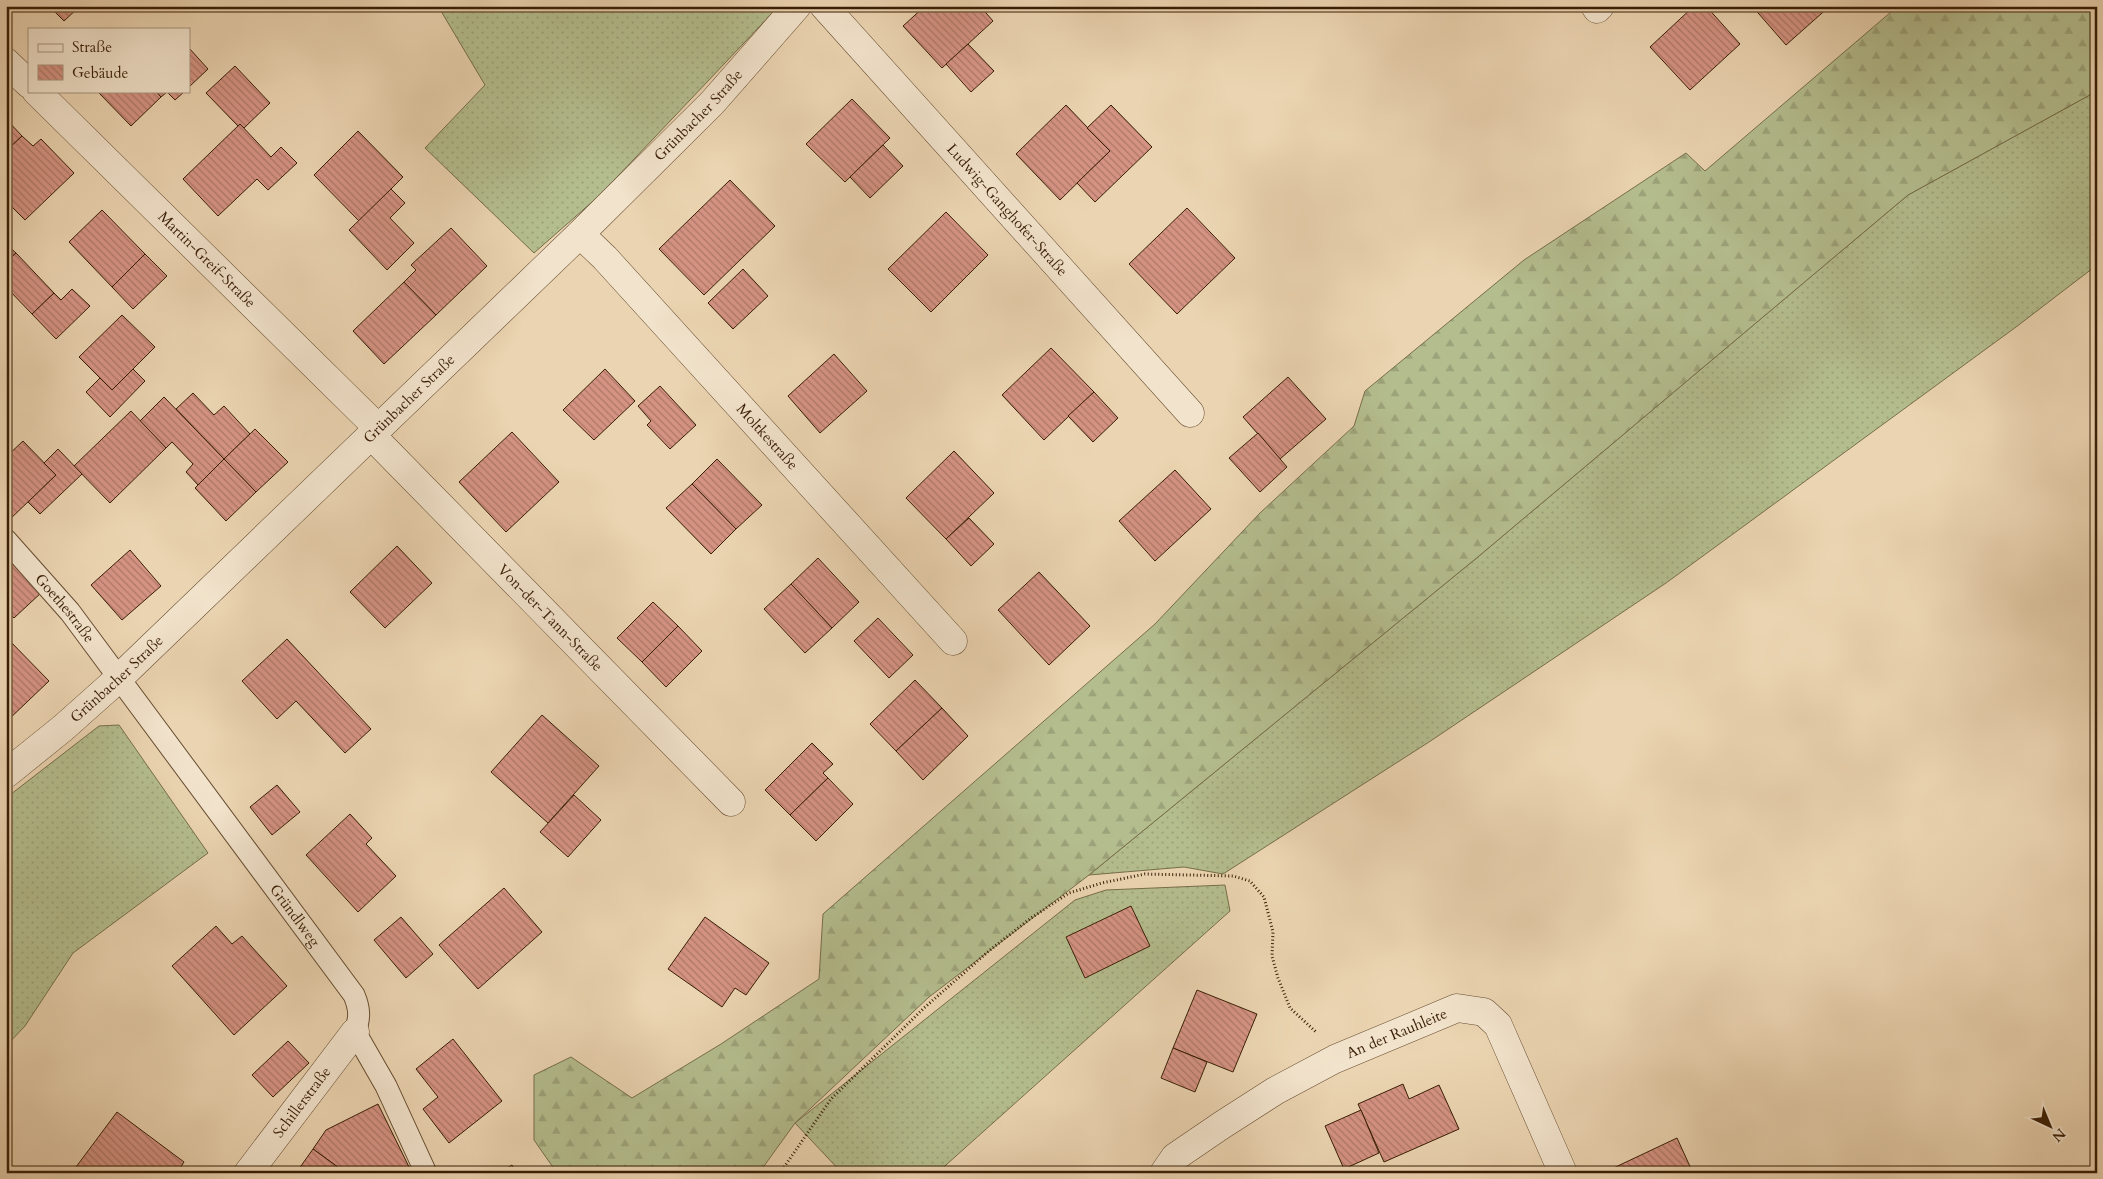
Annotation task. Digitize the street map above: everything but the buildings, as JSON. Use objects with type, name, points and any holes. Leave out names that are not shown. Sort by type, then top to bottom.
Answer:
[{"type":"street","name":"Grünbacher Straße","points":[[6,774],[63,728],[118,679],[580,234],[712,103],[797,6]]},
{"type":"street","name":"Ludwig-Ganghofer-Straße","points":[[824,6],[1190,413]]},
{"type":"street","points":[[6,62],[28,83]]},
{"type":"street","name":"Martin-Greif-Straße","points":[[37,92],[374,431]]},
{"type":"street","name":"Moltkestraße","points":[[580,234],[605,258],[953,641]]},
{"type":"street","name":"Von-der-Tann-Straße","points":[[374,431],[731,802]]},
{"type":"street","name":"An der Rauhleite","points":[[1164,1173],[1175,1158],[1275,1091],[1335,1059],[1457,1008],[1484,1012],[1498,1025],[1563,1173]]},
{"type":"street","name":"Schillerstraße","points":[[248,1173],[355,1032]]},
{"type":"lane","name":"Goethestraße","points":[[6,540],[70,612],[118,679]]},
{"type":"lane","name":"Gründlweg","points":[[118,679],[354,995],[359,1008],[360,1021],[355,1032]]},
{"type":"lane","points":[[355,1032],[386,1086],[426,1173]]},
{"type":"path","points":[[780,1173],[831,1099],[924,1008],[990,950],[1032,918],[1070,893],[1145,874],[1233,876],[1250,882],[1264,897],[1273,932],[1272,956],[1278,978],[1290,1008],[1313,1028],[1335,1059]]},
{"type":"green space","points":[[438,6],[779,6],[600,195],[534,253],[425,148],[485,85]]},
{"type":"green space","points":[[1898,6],[2097,6],[2097,91],[1908,195],[1479,556],[1089,875],[929,997],[795,1123],[759,1173],[557,1173],[534,1140],[534,1075],[571,1057],[632,1098],[721,1044],[819,979],[823,914],[1155,624],[1260,513],[1354,426],[1365,391],[1524,260],[1686,153],[1705,171]]},
{"type":"green space","points":[[2097,91],[2097,265],[2016,327],[1666,583],[1429,742],[1223,874],[1184,867],[1089,875],[1479,556],[1908,195]]},
{"type":"green space","points":[[119,725],[208,853],[73,953],[25,1026],[6,1046],[6,798],[99,726]]},
{"type":"green space","points":[[1225,885],[1230,911],[937,1173],[842,1173],[795,1123],[1075,900],[1106,890]]}]
